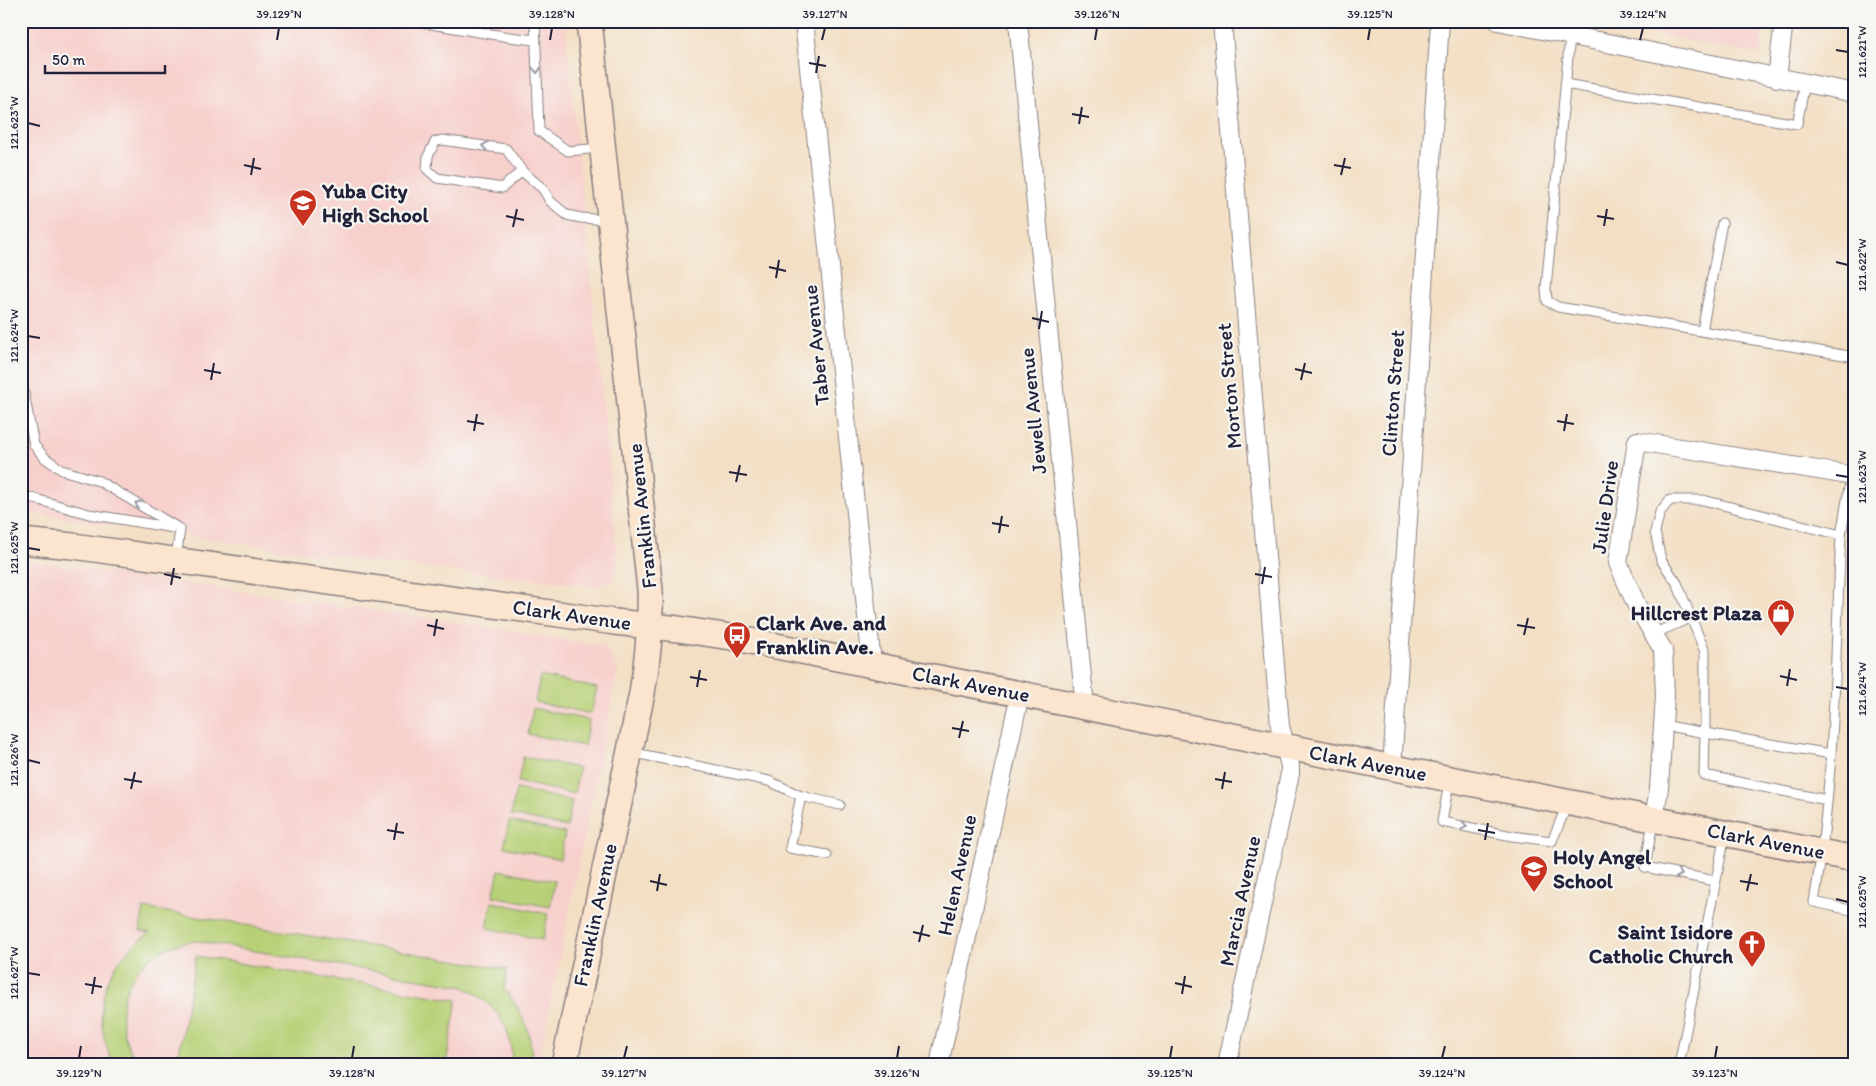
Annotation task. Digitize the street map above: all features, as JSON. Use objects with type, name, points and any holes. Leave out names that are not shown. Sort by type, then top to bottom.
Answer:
[{"type":"street","name":"Franklin Avenue","points":[[564,1065],[646,673],[650,626],[650,590],[589,21]]},
{"type":"street","name":"Taber Avenue","points":[[804,21],[872,664]]},
{"type":"street","name":"Jewell Avenue","points":[[1018,21],[1085,707]]},
{"type":"street","name":"Morton Street","points":[[1222,21],[1280,726],[1284,746]]},
{"type":"street","name":"Clinton Street","points":[[1392,768],[1440,21]]},
{"type":"street","points":[[1498,21],[1855,94]]},
{"type":"street","points":[[1777,78],[1784,21]]},
{"type":"street","name":"Julie Drive","points":[[1654,819],[1659,788],[1665,695],[1663,650],[1637,606],[1618,563],[1637,440],[1853,476]]},
{"type":"street","name":"Clark Avenue","points":[[21,542],[73,546],[731,637],[1855,859]]},
{"type":"street","name":"Helen Avenue","points":[[939,1065],[1020,694]]},
{"type":"street","name":"Marcia Avenue","points":[[1227,1065],[1289,782],[1290,766],[1284,746]]},
{"type":"lane","points":[[535,21],[539,131],[568,150],[602,148]]},
{"type":"lane","points":[[425,23],[535,40]]},
{"type":"lane","points":[[1570,36],[1546,288],[1547,301],[1558,308],[1855,357]]},
{"type":"lane","points":[[1565,84],[1797,124],[1805,84]]},
{"type":"lane","points":[[522,171],[502,188],[442,180],[432,175],[427,169],[428,156],[435,142],[442,140],[506,149],[522,171],[543,189],[550,201],[568,214],[580,218],[610,220]]},
{"type":"lane","points":[[1702,331],[1722,223]]},
{"type":"lane","points":[[21,378],[34,445],[45,458],[62,470],[99,481],[180,529]]},
{"type":"lane","points":[[1853,476],[1841,535],[1831,754],[1823,852],[1814,902],[1855,911]]},
{"type":"lane","points":[[21,495],[89,514],[180,529]]},
{"type":"lane","points":[[1827,800],[1704,775],[1706,652],[1677,583],[1661,560],[1655,532],[1660,512],[1670,500],[1702,500],[1841,535]]},
{"type":"lane","points":[[176,561],[180,529]]},
{"type":"lane","points":[[1653,634],[1692,617]]},
{"type":"lane","points":[[1663,725],[1831,754]]},
{"type":"lane","points":[[630,752],[769,781],[801,796],[840,805]]},
{"type":"lane","points":[[1449,779],[1442,822],[1504,834],[1552,841],[1568,802]]},
{"type":"lane","points":[[801,796],[790,848],[827,855]]},
{"type":"lane","points":[[1654,819],[1645,867],[1715,881]]},
{"type":"lane","points":[[1679,1065],[1725,833]]},
{"type":"shaded area","name":"Yuba City High School","points":[[21,21],[565,21],[618,568],[611,581],[596,586],[372,562],[21,512]]},
{"type":"shaded area","points":[[1593,21],[1765,21],[1760,55]]},
{"type":"shaded area","points":[[21,561],[435,619],[604,646],[618,669],[538,1065],[21,1065]]},
{"type":"green space","points":[[540,676],[597,688],[591,714],[535,702]]},
{"type":"green space","points":[[533,708],[589,720],[584,746],[528,734]]},
{"type":"green space","points":[[523,757],[579,768],[574,794],[518,782]]},
{"type":"green space","points":[[516,789],[572,801],[567,827],[511,815]]},
{"type":"green space","points":[[509,821],[565,833],[560,859],[504,847]]},
{"type":"green space","points":[[499,870],[555,881],[550,907],[493,896]]},
{"type":"green space","points":[[492,902],[548,914],[543,940],[487,928]]},
{"type":"green space","points":[[144,908],[507,969],[504,989],[521,1015],[529,1034],[531,1065],[511,1065],[509,1039],[500,1017],[483,999],[461,986],[196,941],[173,946],[154,955],[139,969],[128,985],[123,1004],[122,1024],[128,1044],[139,1065],[114,1065],[106,1046],[102,1027],[102,1009],[105,992],[111,975],[121,960],[134,945],[150,933],[140,931]]},
{"type":"green space","points":[[196,956],[457,1000],[446,1065],[177,1065]]},
{"type":"place","name":"Yuba City High School","points":[[303,227]]},
{"type":"place","name":"Hillcrest Plaza","points":[[1781,637]]},
{"type":"place","name":"Clark Ave. and Franklin Ave.","points":[[737,659]]},
{"type":"place","name":"Holy Angel School","points":[[1534,893]]},
{"type":"place","name":"Saint Isidore Catholic Church","points":[[1752,968]]}]
